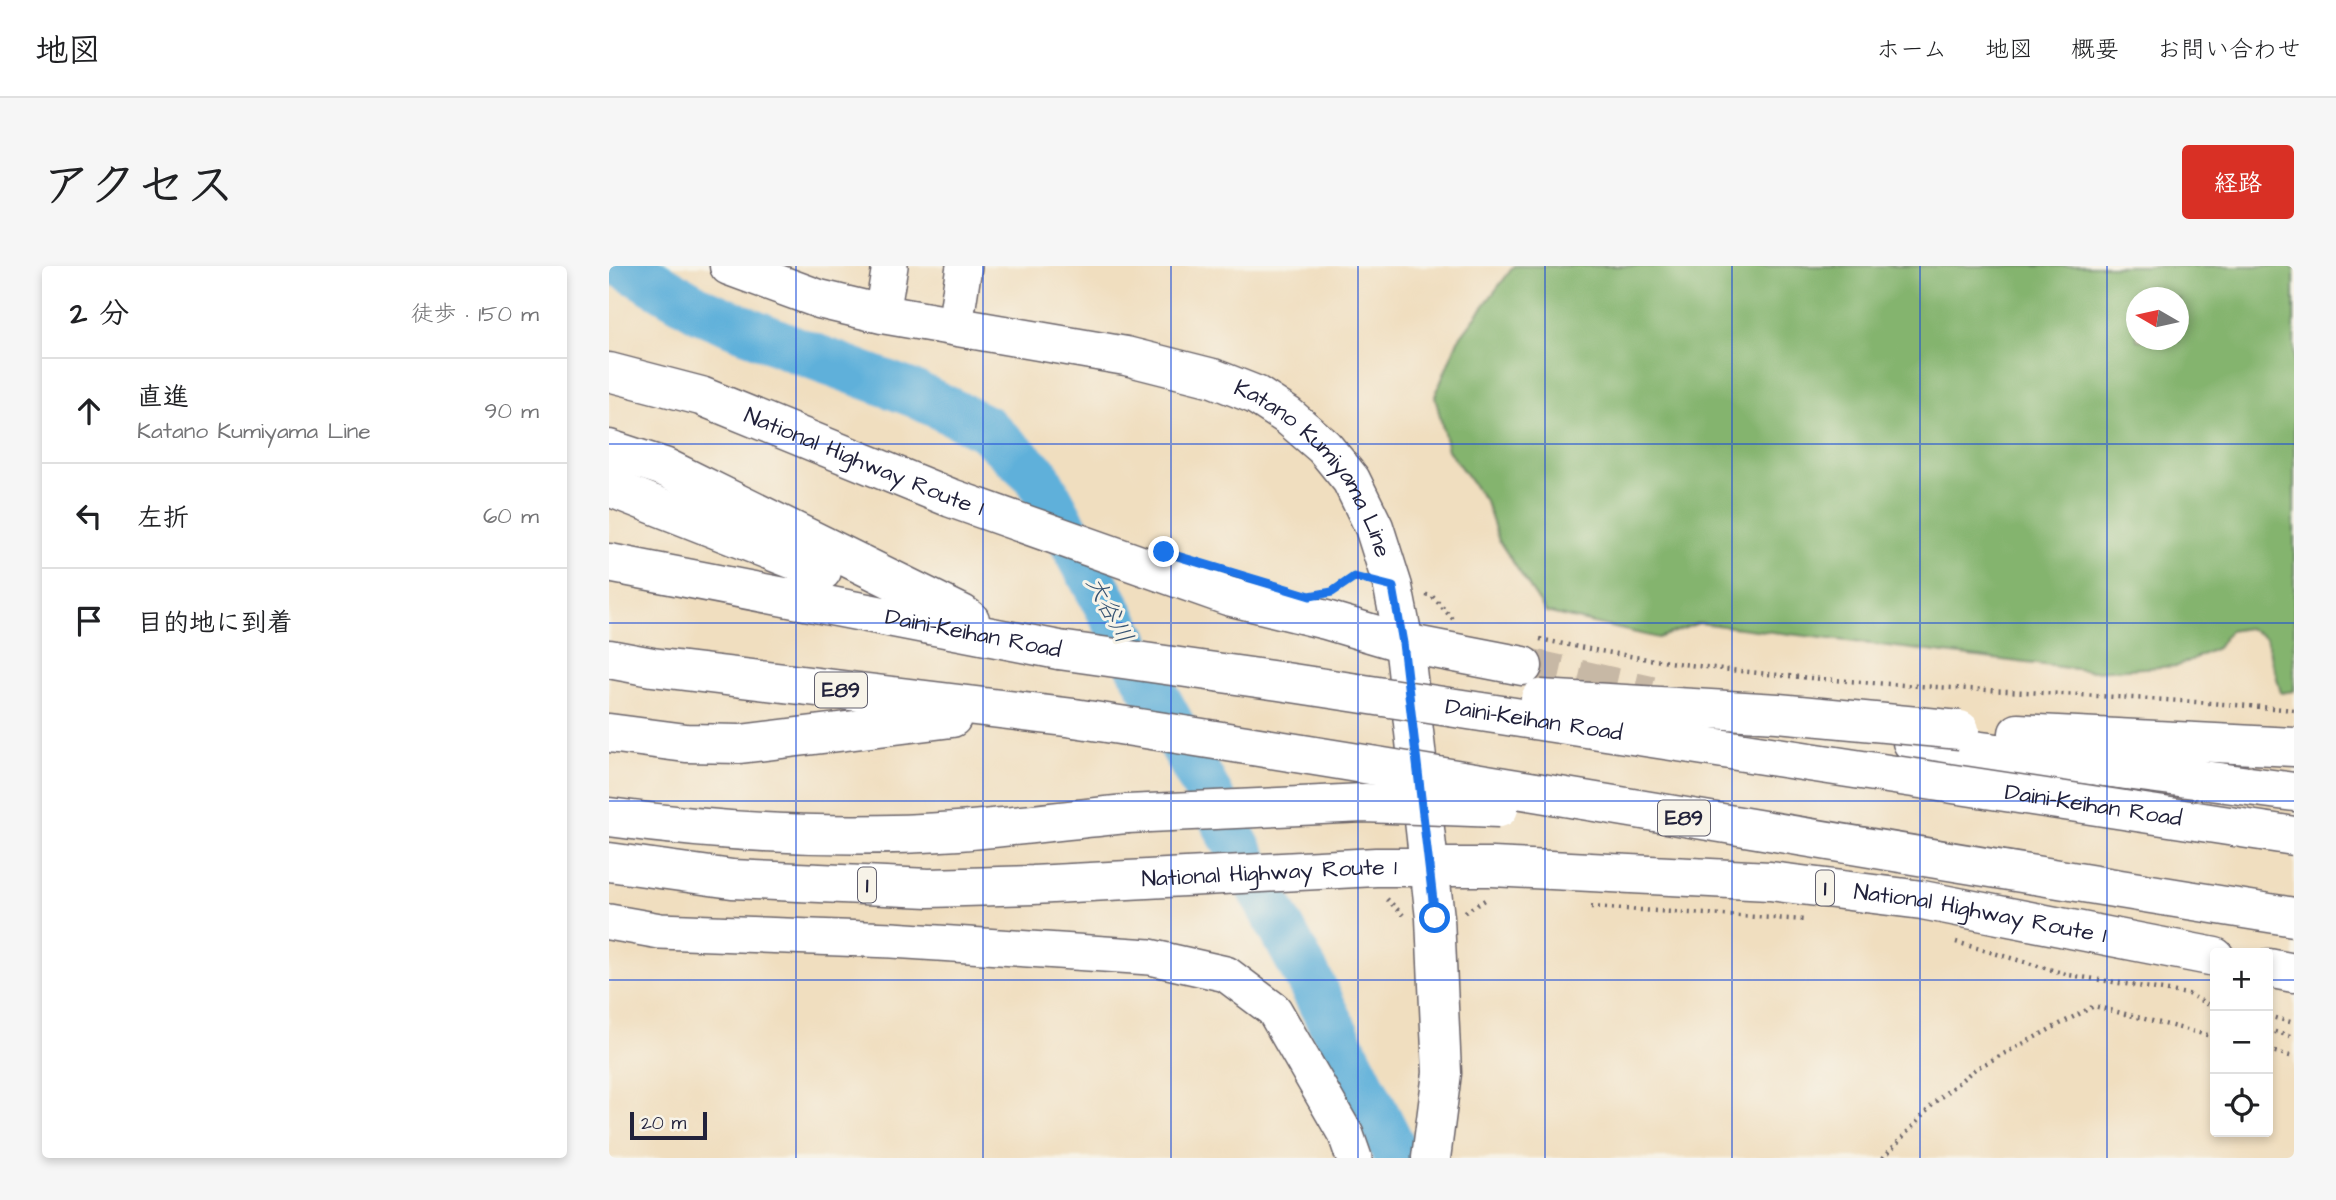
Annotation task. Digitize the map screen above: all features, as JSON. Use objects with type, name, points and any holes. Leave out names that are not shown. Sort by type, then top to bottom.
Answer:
[{"type":"main road","name":"Katano Kumiyama Line","points":[[729,266],[819,299],[882,314],[1126,356],[1213,378],[1256,395],[1288,416],[1324,447],[1351,480],[1374,527],[1393,587],[1403,643],[1435,918],[1442,1073],[1431,1158]]},
{"type":"main road","name":"National Highway Route 1","points":[[609,372],[701,396],[979,508],[1228,596],[1326,620],[1403,643],[1526,651]]},
{"type":"main road","points":[[609,449],[664,467],[697,483],[962,614],[992,636]]},
{"type":"main road","points":[[609,487],[889,598],[933,625]]},
{"type":"main road","name":"Daini-Keihan Road","points":[[609,563],[1059,650],[1279,681],[2294,836]]},
{"type":"main road","name":"E89","points":[[609,659],[652,667],[1074,718],[1259,746],[1966,865],[2294,917]]},
{"type":"main road","points":[[1279,681],[1778,713],[1959,730],[2294,747]]},
{"type":"main road","points":[[609,733],[686,743],[740,744],[964,717],[1031,713]]},
{"type":"main road","points":[[1788,725],[2294,792]]},
{"type":"main road","points":[[609,817],[687,828],[846,834],[958,831],[1127,814],[1364,803],[1457,805],[1544,812],[1966,865]]},
{"type":"main road","name":"National Highway Route 1","points":[[609,862],[733,878],[929,888],[1375,867],[1492,867],[1770,881],[1922,900],[2210,956]]},
{"type":"main road","points":[[2273,969],[2294,973]]},
{"type":"street","points":[[882,314],[890,266]]},
{"type":"street","points":[[955,327],[964,266]]},
{"type":"street","points":[[609,922],[660,931],[892,940],[1150,957],[1226,974],[1274,1010],[1346,1135],[1354,1158]]},
{"type":"path","points":[[1332,592],[1354,577],[1431,596],[1454,620]]},
{"type":"path","points":[[1526,651],[1798,678],[2219,703],[2294,710]]},
{"type":"path","points":[[1456,916],[1485,900],[1499,901]]},
{"type":"path","points":[[1581,906],[1815,921]]},
{"type":"path","points":[[1951,940],[2069,975],[2188,995],[2210,1006]]},
{"type":"path","points":[[1883,1158],[1937,1100],[1975,1069],[2094,1006],[2210,1036]]},
{"type":"path","points":[[2273,1017],[2294,1023]]},
{"type":"path","points":[[2273,1031],[2294,1037]]},
{"type":"path","points":[[2273,1051],[2294,1057]]},
{"type":"green space","points":[[1514,266],[2294,266],[2294,691],[2281,693],[2266,638],[2248,628],[2229,631],[2217,648],[2178,666],[2092,671],[1699,623],[1658,638],[1546,612],[1499,541],[1486,502],[1448,450],[1435,396],[1458,340]]},
{"type":"waterway","name":"大谷川","points":[[625,266],[702,311],[917,395],[985,428],[1037,476],[1311,983],[1398,1158]]},
{"type":"tunnel","points":[[1523,666],[1651,695]]},
{"type":"route","points":[[1164,552],[1310,596],[1332,592],[1354,577],[1393,587],[1403,643],[1435,918]]}]
